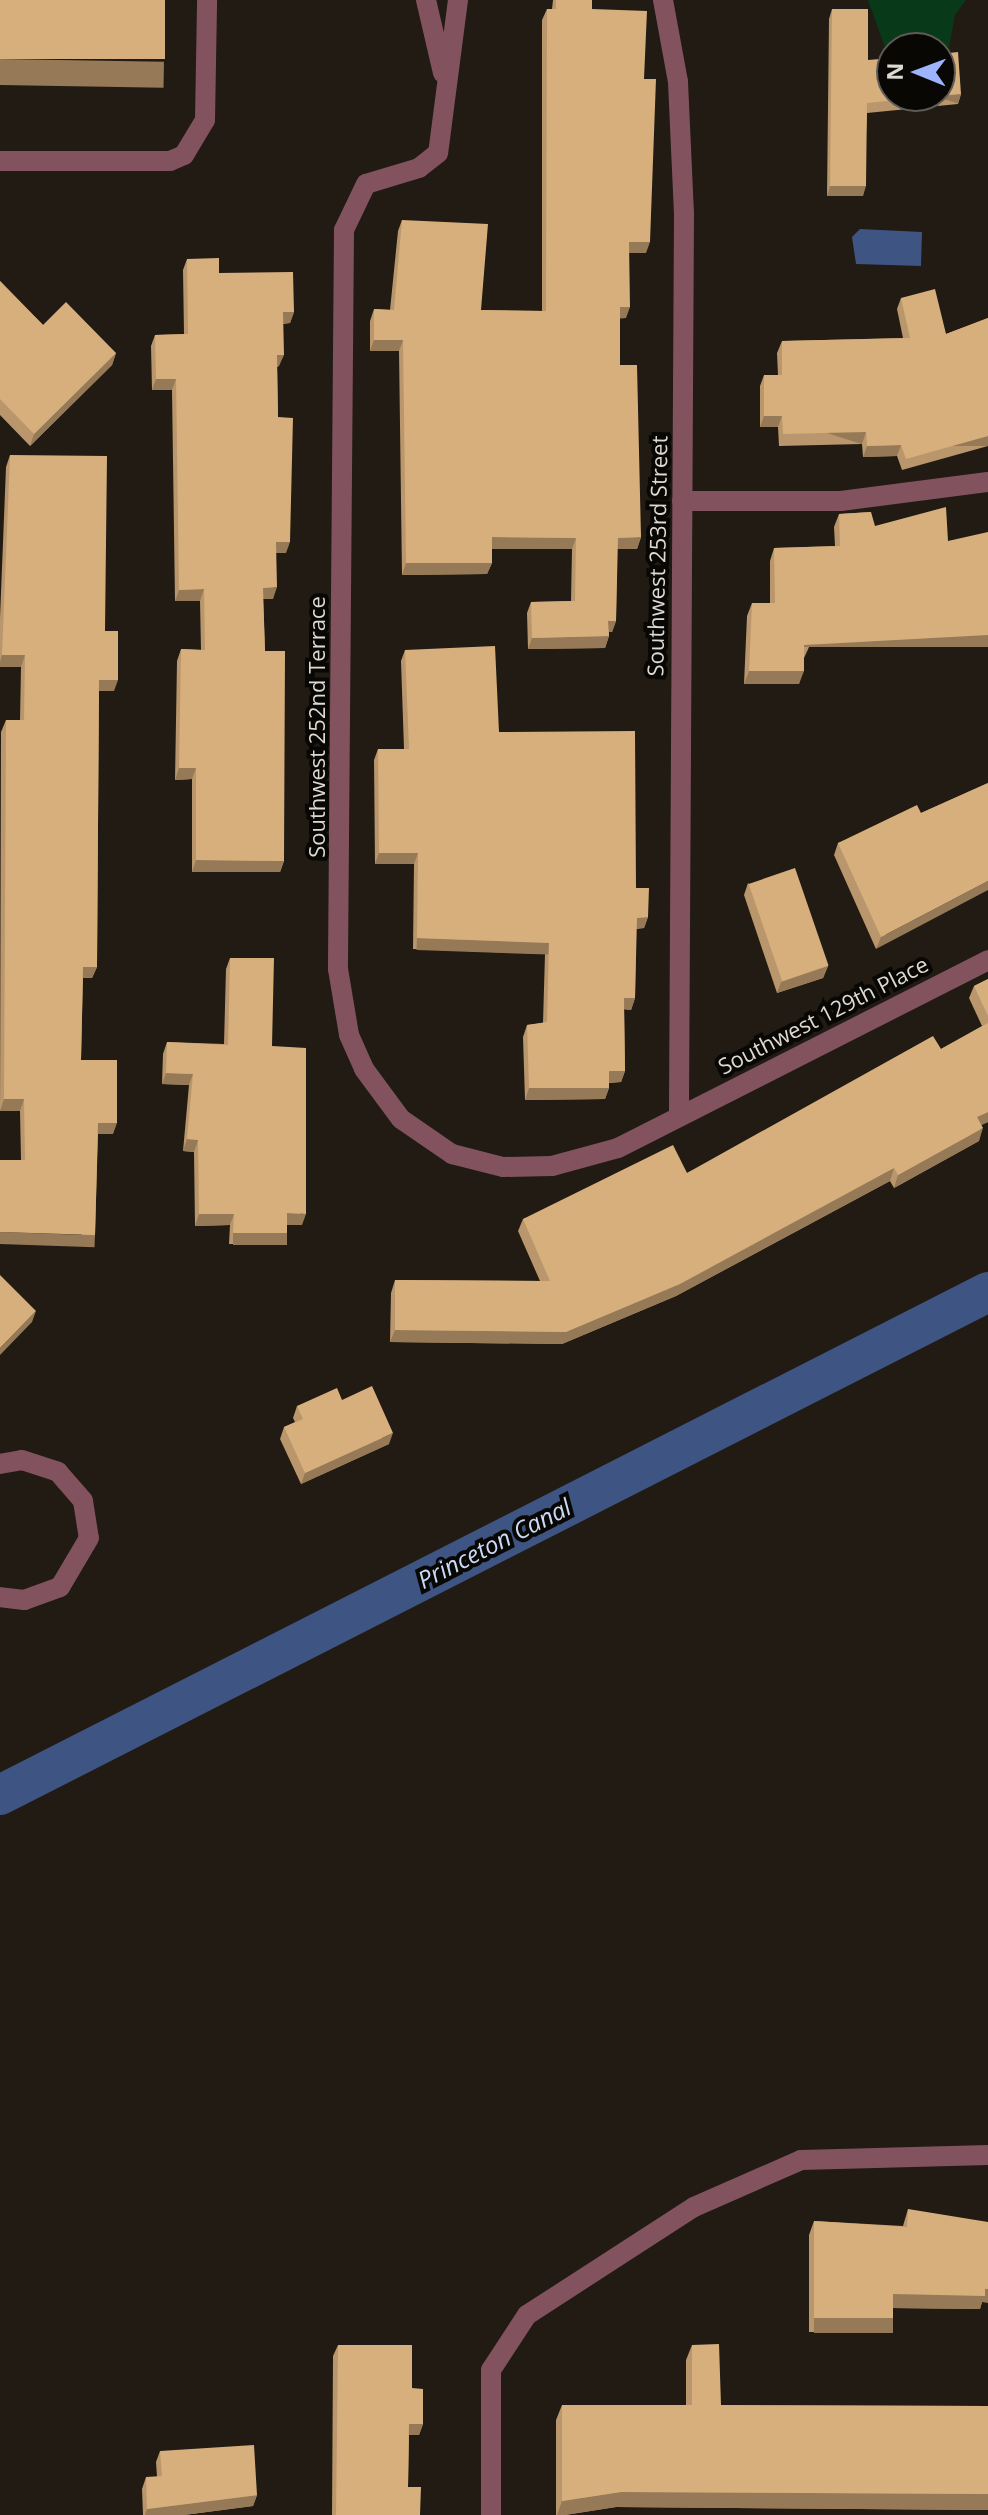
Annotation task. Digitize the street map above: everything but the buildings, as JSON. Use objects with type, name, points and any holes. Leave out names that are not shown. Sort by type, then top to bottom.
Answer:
[{"type":"street","points":[[0,161],[170,161],[184,155],[205,120],[207,0]]},
{"type":"street","name":"Southwest 252nd Terrace","points":[[426,0],[443,73]]},
{"type":"street","name":"Southwest 252nd Terrace","points":[[458,0],[443,73],[438,153],[419,168],[366,184],[344,230],[338,969],[349,1035],[401,1119],[480,1163],[526,1168],[588,1158],[679,1114]]},
{"type":"street","name":"Southwest 253rd Street","points":[[663,0],[682,139],[679,1114]]},
{"type":"street","points":[[682,501],[841,501],[988,482]]},
{"type":"street","name":"Southwest 129th Place","points":[[679,1114],[988,960]]},
{"type":"street","points":[[0,1464],[22,1460],[58,1472],[89,1519],[74,1574],[44,1597],[24,1600],[0,1597]]},
{"type":"street","points":[[0,1613],[24,1600]]},
{"type":"street","points":[[491,2515],[491,2370],[527,2315],[694,2207],[801,2160],[988,2155]]},
{"type":"green space","points":[[868,0],[966,0],[955,15],[952,32],[879,32]]},
{"type":"water","points":[[860,229],[922,232],[921,266],[856,264],[852,237]]},
{"type":"waterway","name":"Princeton Canal","points":[[0,1795],[988,1292]]}]
